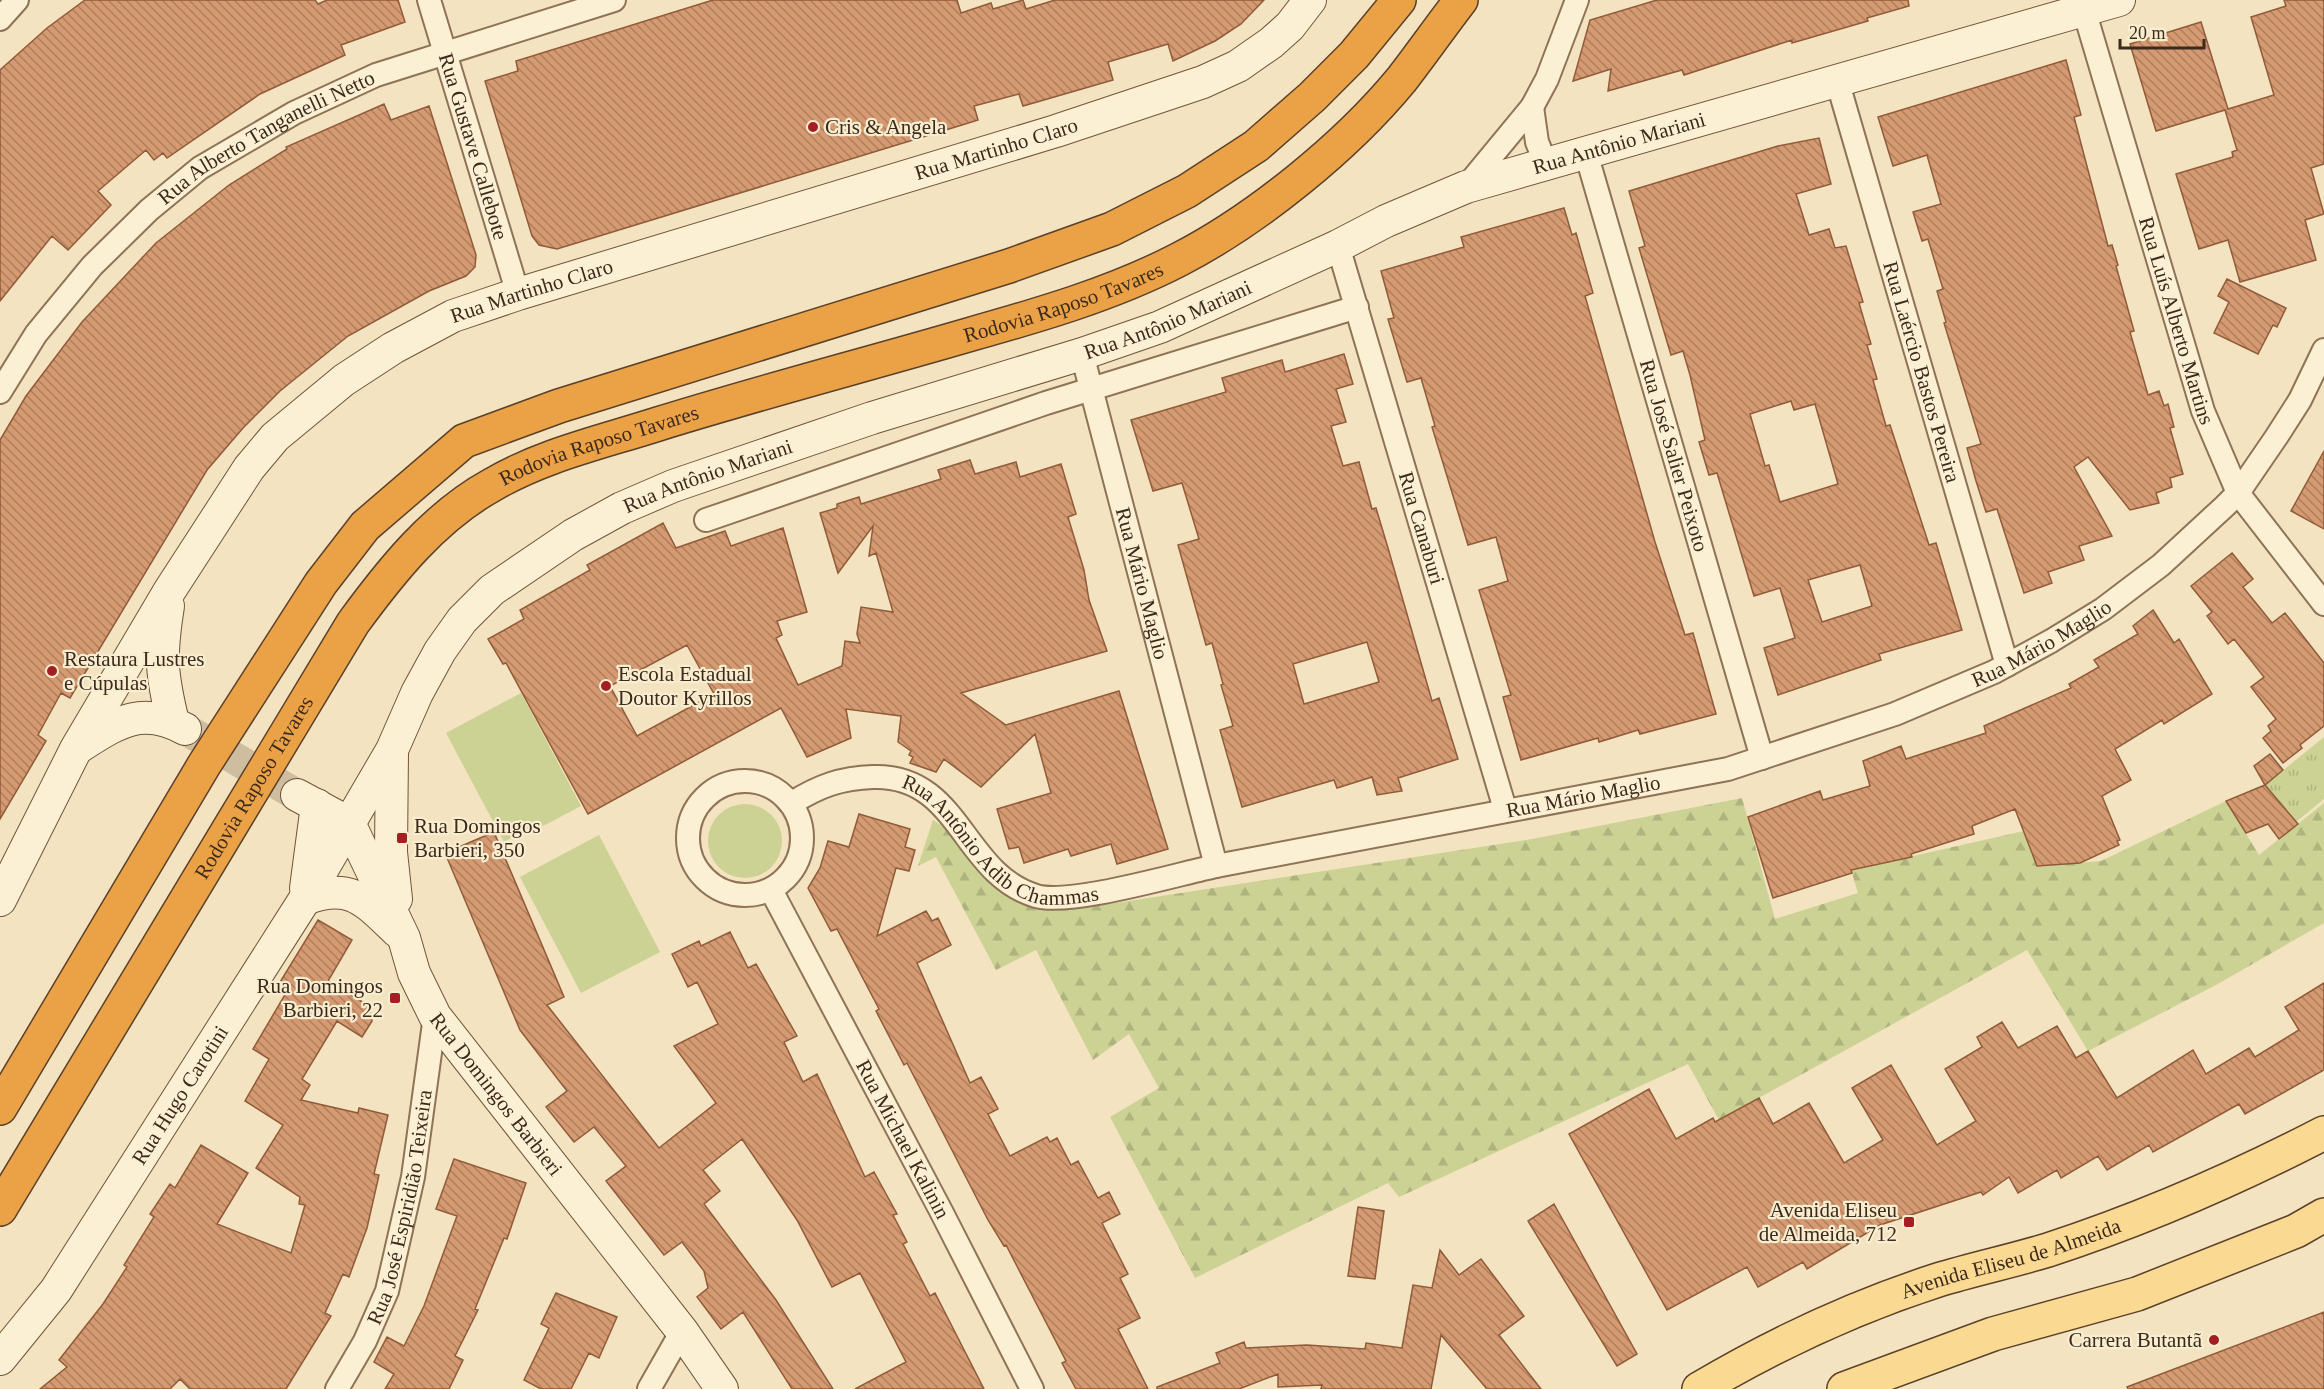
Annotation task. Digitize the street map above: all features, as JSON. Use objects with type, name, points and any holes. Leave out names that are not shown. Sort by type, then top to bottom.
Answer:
[{"type":"highway","points":[[0,1108],[204,765],[321,583],[365,526],[464,441],[558,406],[1009,266],[1112,229],[1187,191],[1256,146],[1312,97],[1354,55],[1398,0]]},
{"type":"highway","name":"Rodovia Raposo Tavares","points":[[0,1209],[353,622],[391,572],[443,520],[490,486],[540,461],[677,418],[1046,312],[1116,287],[1178,260],[1247,219],[1333,150],[1400,81],[1461,0]]},
{"type":"main road","name":"Rua Martinho Claro","points":[[0,900],[76,749],[170,590],[249,468],[275,437],[344,380],[393,348],[453,316],[518,294],[1045,134],[1203,82],[1238,66],[1271,44],[1290,26],[1310,0]]},
{"type":"main road","name":"Rua Antônio Mariani","points":[[349,823],[392,750],[417,693],[440,651],[462,620],[492,590],[573,536],[622,508],[673,486],[872,418],[1082,354],[1160,327],[1338,246],[1386,221],[1466,187],[1837,80],[2075,5],[2119,0]]},
{"type":"main road","points":[[76,749],[101,733],[136,717],[148,716],[179,726],[163,681],[161,659],[170,590]]},
{"type":"main road","points":[[307,800],[357,781],[392,750]]},
{"type":"main road","points":[[392,750],[392,877],[404,939]]},
{"type":"main road","points":[[307,800],[349,823]]},
{"type":"main road","points":[[307,800],[304,899],[324,892],[340,891],[352,895],[375,911],[404,939]]},
{"type":"main road","name":"Rua Hugo Carotini","points":[[0,1359],[56,1290],[304,899],[349,823]]},
{"type":"main road","name":"Rua Domingos Barbieri","points":[[349,823],[404,939],[414,973],[435,1016],[682,1331],[722,1389]]},
{"type":"main road","name":"Avenida Eliseu de Almeida","points":[[1699,1389],[1750,1358],[1838,1316],[1939,1280],[2047,1250],[2170,1206],[2260,1166],[2324,1133]]},
{"type":"main road","points":[[1844,1389],[1993,1334],[2137,1293],[2296,1231],[2324,1215]]},
{"type":"street","name":"Rua Gustave Callebote","points":[[429,0],[518,294]]},
{"type":"street","name":"Rua Alberto Tanganelli Netto","points":[[0,392],[36,334],[92,266],[149,210],[200,168],[294,113],[376,75],[446,51],[614,0]]},
{"type":"street","points":[[1466,187],[1532,107],[1547,79],[1577,0]]},
{"type":"street","name":"Rua Luís Alberto Martins","points":[[2075,5],[2203,411],[2238,493],[2324,604]]},
{"type":"street","name":"Rua Laércio Bastos Pereira","points":[[1837,80],[2007,665]]},
{"type":"street","points":[[1532,107],[1537,142],[1546,164]]},
{"type":"street","name":"Rua José Salier Peixoto","points":[[1586,153],[1762,758]]},
{"type":"street","name":"Rua Canaburi","points":[[1338,246],[1505,809]]},
{"type":"street","name":"Rua Antônio Mariani","points":[[706,520],[1091,389],[1357,307]]},
{"type":"street","name":"Rua Mário Maglio","points":[[1082,354],[1216,866],[1505,809],[1602,795],[1728,769],[1895,714],[2007,665],[2103,609],[2161,565],[2238,493],[2300,400],[2324,350]]},
{"type":"street","name":"Rua Antônio Adib Chammas","points":[[792,803],[815,789],[844,778],[879,777],[904,780],[931,794],[945,808],[976,851],[995,872],[1025,892],[1039,897],[1101,892],[1216,866]]},
{"type":"street","points":[[739,780],[759,782],[777,789],[792,803],[801,821],[804,841],[799,861],[787,878],[771,890],[752,896],[732,894],[713,886],[699,873],[690,855],[687,835],[692,815],[703,799],[719,787],[739,780]]},
{"type":"street","name":"Rua Michael Kalinin","points":[[771,890],[941,1210],[1032,1389]]},
{"type":"street","name":"Rua José Espiridião Teixeira","points":[[336,1389],[365,1341],[387,1291],[413,1177],[435,1016]]},
{"type":"street","points":[[650,1389],[682,1331]]},
{"type":"green space","points":[[521,693],[581,806],[543,826],[540,822],[504,842],[446,733]]},
{"type":"green space","points":[[2324,737],[2324,799],[2296,822],[2265,785]]},
{"type":"green space","points":[[1742,798],[1775,919],[1858,893],[1851,870],[2024,831],[2037,866],[2101,861],[2226,801],[2259,855],[2324,803],[2324,923],[2216,985],[2088,1051],[2027,950],[1719,1120],[1688,1064],[1399,1197],[1388,1183],[1195,1278],[1110,1117],[1159,1088],[1129,1034],[1093,1060],[1036,950],[996,970],[936,857],[918,866],[933,820],[943,826],[989,879],[1030,905],[1083,908],[1532,839]]},
{"type":"green space","points":[[745,804],[766,810],[776,820],[782,841],[776,862],[766,872],[745,878],[724,872],[714,862],[708,841],[714,820],[724,810]]},
{"type":"green space","points":[[599,835],[660,952],[581,993],[520,877]]},
{"type":"building","points":[[85,0],[315,0],[318,4],[327,0],[398,0],[405,22],[341,45],[345,55],[260,94],[167,158],[163,153],[154,160],[146,150],[98,191],[111,205],[68,250],[52,236],[0,301],[0,70],[47,28]]},
{"type":"building","points":[[713,0],[957,0],[961,13],[991,3],[993,9],[1023,0],[1026,9],[1055,0],[1264,0],[1241,24],[1215,41],[1173,61],[1168,44],[1108,62],[1113,80],[1023,106],[1019,94],[974,106],[978,120],[557,249],[539,245],[532,236],[485,81],[518,71],[516,61]]},
{"type":"building","points":[[1657,0],[1908,0],[1909,6],[1867,18],[1868,21],[1792,43],[1792,40],[1684,75],[1682,70],[1608,91],[1611,69],[1573,81],[1590,20]]},
{"type":"building","points":[[2284,0],[2324,0],[2324,164],[2311,168],[2324,214],[2305,220],[2316,260],[2240,282],[2228,240],[2199,249],[2176,174],[2233,157],[2232,152],[2237,150],[2225,110],[2156,131],[2130,44],[2201,22],[2228,109],[2274,95],[2251,17],[2286,6]]},
{"type":"building","points":[[2066,60],[2081,115],[2074,117],[2108,246],[2112,245],[2118,265],[2116,266],[2134,331],[2130,332],[2148,395],[2159,391],[2164,406],[2168,404],[2174,427],[2170,428],[2183,474],[2170,478],[2172,487],[2156,493],[2159,503],[2130,510],[2088,457],[2074,467],[2112,536],[2079,546],[2084,560],[2048,572],[2052,583],[2024,593],[1997,509],[1986,512],[1976,481],[1967,448],[1981,444],[1944,323],[1946,322],[1937,291],[1943,289],[1928,239],[1922,241],[1913,212],[1941,204],[1927,155],[1893,166],[1878,117]]},
{"type":"building","points":[[384,104],[391,120],[429,106],[476,255],[475,267],[466,276],[429,291],[348,336],[280,391],[243,428],[207,470],[70,698],[61,693],[38,735],[46,741],[0,819],[0,440],[26,396],[82,322],[156,243],[229,185],[287,149],[286,147]]},
{"type":"building","points":[[1819,138],[1831,184],[1796,194],[1809,235],[1829,229],[1835,248],[1846,246],[1863,302],[1859,303],[1871,344],[1867,345],[1877,379],[1873,380],[1886,426],[1890,425],[1929,545],[1936,543],[1962,630],[1879,654],[1881,660],[1778,695],[1764,648],[1795,638],[1780,588],[1754,596],[1717,473],[1709,475],[1699,442],[1705,440],[1690,375],[1683,351],[1671,355],[1639,248],[1645,246],[1629,191],[1778,146]],"holes":[[[1791,401],[1794,410],[1815,404],[1838,484],[1780,502],[1769,465],[1765,466],[1750,414]],[[1860,565],[1872,606],[1822,622],[1808,580]]]},
{"type":"building","points":[[1564,208],[1572,235],[1576,233],[1593,293],[1585,296],[1655,542],[1685,635],[1693,633],[1716,714],[1640,734],[1638,730],[1599,742],[1598,738],[1521,760],[1503,697],[1511,695],[1479,590],[1508,581],[1496,537],[1468,545],[1432,427],[1435,426],[1421,378],[1407,382],[1388,319],[1394,318],[1381,271],[1464,247],[1461,237]]},
{"type":"building","points":[[2227,279],[2286,308],[2277,327],[2273,325],[2258,354],[2214,333],[2229,302],[2218,296]]},
{"type":"building","points":[[1344,354],[1353,384],[1336,389],[1346,422],[1331,426],[1343,466],[1359,462],[1372,509],[1376,508],[1432,701],[1439,698],[1458,759],[1398,778],[1402,791],[1377,795],[1372,777],[1337,788],[1334,780],[1242,807],[1220,730],[1233,726],[1221,685],[1223,684],[1212,643],[1206,645],[1178,545],[1199,539],[1182,483],[1153,491],[1131,420],[1226,392],[1222,378],[1282,360],[1285,372]],"holes":[[[1367,642],[1379,682],[1304,704],[1293,664]]]},
{"type":"building","points":[[2324,451],[2324,529],[2291,511]]},
{"type":"building","points":[[970,460],[975,474],[1016,462],[1020,477],[1061,464],[1076,514],[1068,517],[1084,570],[1089,600],[1107,651],[961,693],[1006,725],[1119,691],[1168,849],[1117,864],[1111,844],[1071,856],[1068,849],[1024,863],[1019,847],[1009,849],[997,809],[1051,793],[1035,734],[981,787],[944,759],[936,772],[910,763],[913,757],[909,755],[911,751],[898,742],[901,716],[846,709],[851,738],[807,757],[781,708],[588,814],[506,663],[503,664],[488,639],[524,619],[520,610],[590,570],[587,565],[663,523],[676,548],[725,531],[731,546],[783,528],[807,612],[777,621],[782,635],[776,638],[798,685],[842,666],[845,641],[860,643],[857,634],[861,607],[893,612],[876,553],[869,556],[873,526],[838,573],[820,513],[837,508],[837,504],[859,497],[861,504],[941,479],[938,470]],"holes":[[[687,645],[714,694],[637,736],[610,686]]]},
{"type":"building","points":[[2232,553],[2253,579],[2243,587],[2272,623],[2285,613],[2324,663],[2324,726],[2300,745],[2302,748],[2283,763],[2263,738],[2271,731],[2268,726],[2276,719],[2251,687],[2264,677],[2234,639],[2228,644],[2207,616],[2212,612],[2191,586]]},
{"type":"building","points":[[2153,610],[2174,643],[2179,639],[2212,694],[2164,724],[2162,720],[2115,749],[2131,780],[2102,796],[2120,840],[2117,841],[2119,845],[2080,863],[2037,866],[2015,809],[1972,826],[1974,834],[1911,854],[1912,857],[1851,870],[1852,873],[1773,898],[1748,817],[1820,791],[1823,800],[1870,786],[1863,761],[1901,746],[1906,759],[1986,733],[1984,726],[2071,688],[2069,684],[2099,667],[2094,660],[2138,634],[2133,626]]},
{"type":"building","points":[[2270,754],[2283,770],[2265,785],[2254,766]]},
{"type":"building","points":[[2265,785],[2298,824],[2279,839],[2268,824],[2246,833],[2226,801]]},
{"type":"building","points":[[859,814],[910,829],[905,847],[915,850],[909,871],[896,868],[877,936],[926,911],[932,921],[938,918],[951,945],[917,963],[970,1083],[981,1077],[998,1109],[988,1114],[1010,1156],[1047,1137],[1050,1142],[1057,1138],[1071,1165],[1078,1161],[1098,1198],[1109,1192],[1120,1214],[1102,1223],[1128,1274],[1120,1278],[1140,1318],[1118,1329],[1148,1389],[1076,1389],[1062,1363],[1066,1361],[1006,1245],[1004,1246],[988,1220],[907,1063],[904,1065],[876,1011],[879,1009],[837,929],[831,931],[808,888],[820,868],[828,841],[849,847]]},
{"type":"building","points":[[494,832],[564,997],[547,1005],[659,1148],[716,1103],[674,1046],[718,1024],[697,982],[688,987],[672,954],[699,941],[701,946],[730,932],[748,968],[756,964],[797,1036],[784,1042],[803,1082],[817,1074],[865,1177],[874,1172],[897,1214],[893,1215],[907,1242],[903,1244],[930,1296],[935,1293],[984,1389],[855,1389],[906,1362],[860,1273],[832,1287],[797,1220],[742,1139],[703,1170],[720,1191],[704,1204],[776,1300],[833,1389],[792,1389],[743,1312],[721,1329],[697,1297],[708,1288],[704,1271],[682,1242],[664,1255],[606,1181],[626,1166],[594,1127],[574,1142],[546,1107],[567,1091],[520,1030],[445,853]]},
{"type":"building","points":[[318,920],[352,940],[328,981],[369,1006],[372,1021],[362,1037],[337,1021],[302,1079],[310,1085],[301,1100],[358,1113],[359,1108],[388,1115],[374,1174],[379,1175],[367,1228],[349,1277],[343,1274],[325,1313],[331,1316],[286,1389],[190,1389],[180,1379],[170,1389],[40,1389],[67,1367],[59,1360],[103,1304],[127,1267],[124,1265],[154,1217],[150,1214],[170,1184],[175,1188],[201,1145],[248,1173],[217,1224],[291,1253],[305,1205],[299,1204],[300,1197],[256,1168],[283,1125],[245,1101],[269,1059],[253,1049],[286,993],[277,987]]},
{"type":"building","points":[[2324,983],[2324,1070],[2245,1114],[2239,1104],[2153,1152],[2149,1145],[2107,1170],[2098,1156],[2061,1178],[2057,1170],[2018,1193],[2009,1177],[1983,1195],[1981,1192],[1880,1225],[1807,1269],[1803,1262],[1758,1287],[1747,1267],[1667,1310],[1569,1134],[1649,1089],[1676,1139],[1713,1118],[1715,1122],[1759,1098],[1773,1124],[1809,1103],[1844,1163],[1883,1140],[1852,1088],[1891,1065],[1937,1145],[1976,1121],[1945,1069],[1982,1047],[1977,1037],[2002,1022],[2018,1048],[2057,1026],[2076,1058],[2088,1051],[2117,1098],[2193,1050],[2206,1074],[2249,1048],[2255,1057],[2299,1030],[2285,1007]]},
{"type":"building","points":[[454,1159],[526,1183],[507,1239],[504,1238],[475,1309],[478,1310],[455,1356],[463,1360],[449,1389],[385,1389],[394,1374],[374,1362],[387,1337],[404,1346],[424,1306],[457,1216],[436,1209]]},
{"type":"building","points":[[1554,1204],[1637,1354],[1617,1366],[1528,1221]]},
{"type":"building","points":[[1358,1207],[1384,1211],[1375,1279],[1348,1276]]},
{"type":"building","points":[[1440,1250],[1459,1275],[1481,1259],[1524,1316],[1499,1335],[1541,1389],[1487,1389],[1441,1335],[1431,1389],[1321,1389],[1322,1385],[1278,1387],[1278,1374],[1239,1389],[1157,1389],[1157,1387],[1220,1363],[1216,1353],[1244,1342],[1246,1348],[1307,1345],[1365,1349],[1366,1343],[1402,1348],[1413,1285],[1432,1288]]},
{"type":"building","points":[[556,1293],[617,1317],[599,1358],[589,1353],[571,1389],[541,1389],[524,1380],[549,1328],[541,1324]]},
{"type":"building","points":[[2324,1312],[2324,1389],[2128,1389],[2127,1387]]},
{"type":"tunnel","points":[[185,729],[297,795]]},
{"type":"place","name":"Cris & Angela","points":[[813,127]]},
{"type":"place","name":"Restaura Lustres e Cúpulas","points":[[52,671]]},
{"type":"place","name":"Escola Estadual Doutor Kyrillos","points":[[606,686]]},
{"type":"place","name":"Rua Domingos Barbieri, 350","points":[[402,838]]},
{"type":"place","name":"Rua Domingos Barbieri, 22","points":[[395,998]]},
{"type":"place","name":"Avenida Eliseu de Almeida, 712","points":[[1909,1222]]},
{"type":"place","name":"Carrera Butantã","points":[[2214,1340]]}]
